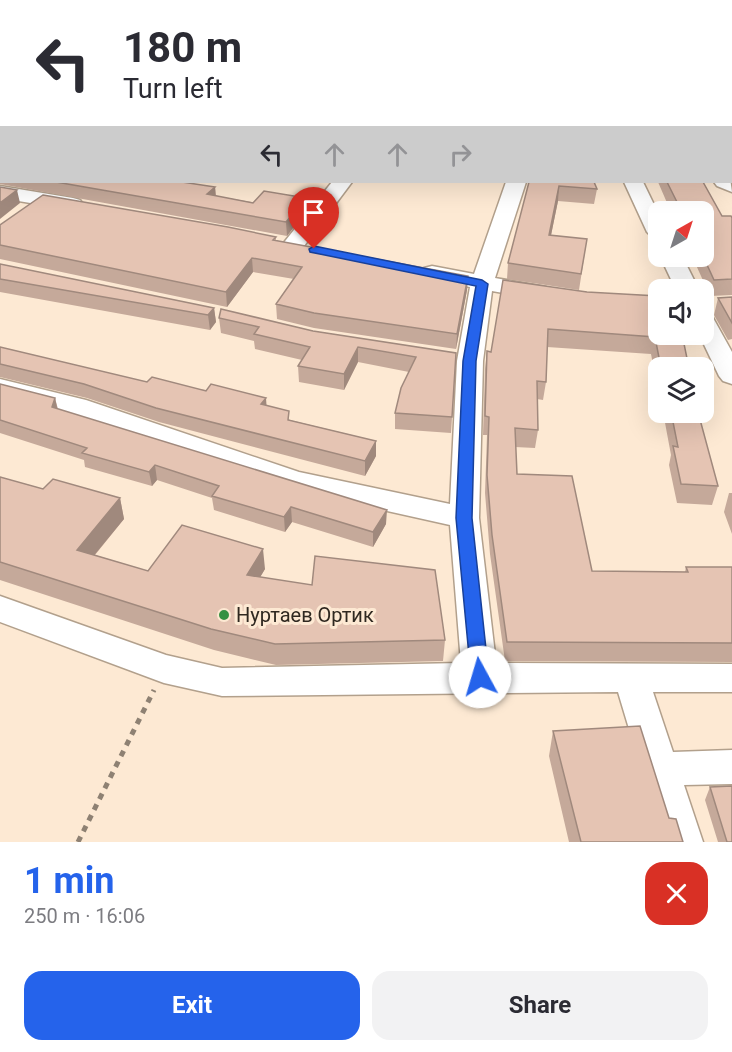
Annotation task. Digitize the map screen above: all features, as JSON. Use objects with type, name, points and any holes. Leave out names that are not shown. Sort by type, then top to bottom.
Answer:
[{"type":"street","points":[[293,245],[341,183]]},
{"type":"street","points":[[480,677],[464,518],[458,360],[516,183]]},
{"type":"street","points":[[634,183],[648,212]]},
{"type":"street","points":[[0,192],[95,207]]},
{"type":"street","points":[[16,219],[41,199]]},
{"type":"street","points":[[271,241],[316,250]]},
{"type":"street","points":[[415,270],[482,284],[564,296]]},
{"type":"street","points":[[714,341],[732,376]]},
{"type":"street","points":[[0,387],[77,406],[294,481],[464,518]]},
{"type":"street","points":[[0,609],[164,669],[222,682],[480,677],[732,678]]},
{"type":"street","points":[[631,677],[683,842]]},
{"type":"street","points":[[660,769],[732,767]]},
{"type":"path","points":[[78,842],[164,669]]},
{"type":"building","points":[[62,183],[189,183],[215,187],[207,194],[253,203],[264,191],[306,198],[286,222]]},
{"type":"building","points":[[529,183],[594,183],[597,189],[559,186],[549,235],[587,239],[581,274],[508,263]]},
{"type":"building","points":[[668,183],[704,183],[714,201],[676,201]]},
{"type":"building","points":[[0,187],[17,190],[0,203]]},
{"type":"building","points":[[43,195],[228,227],[276,237],[273,240],[468,276],[457,334],[314,313],[276,304],[302,267],[252,258],[226,292],[0,245],[0,225]]},
{"type":"building","points":[[714,202],[722,216],[732,218],[732,279],[714,279],[708,267],[714,267]]},
{"type":"building","points":[[0,264],[214,308],[208,315],[0,279]]},
{"type":"building","points":[[503,280],[587,292],[648,295],[648,336],[548,329],[546,382],[537,381],[538,430],[515,428],[517,474],[572,476],[592,571],[688,572],[686,567],[732,567],[732,643],[507,642],[492,535],[487,475],[489,417],[485,416],[487,351],[491,352]]},
{"type":"building","points":[[732,297],[732,323],[718,298]]},
{"type":"building","points":[[221,309],[313,331],[456,353],[452,417],[395,413],[401,388],[416,357],[358,347],[344,374],[298,366],[310,347],[254,334],[259,327],[219,318]]},
{"type":"building","points":[[657,345],[684,345],[687,357],[659,357]]},
{"type":"building","points":[[0,347],[147,382],[152,377],[206,391],[211,384],[266,398],[261,404],[289,411],[288,420],[376,441],[365,461],[156,408],[84,384],[0,364]]},
{"type":"building","points":[[0,384],[55,398],[52,407],[387,510],[373,532],[291,507],[284,517],[212,496],[219,486],[155,465],[149,472],[82,453],[87,448],[0,420]]},
{"type":"building","points":[[673,423],[701,423],[718,486],[681,484],[673,446],[678,447]]},
{"type":"building","points":[[0,477],[43,489],[53,479],[120,498],[77,550],[148,571],[182,525],[263,549],[247,575],[312,585],[315,556],[435,570],[445,640],[275,644],[211,629],[0,562]]},
{"type":"building","points":[[640,726],[669,818],[676,819],[683,842],[581,842],[553,731]]},
{"type":"building","points":[[732,786],[732,842],[727,842],[710,787]]},
{"type":"place","name":"Нуртаев Ортик","points":[[224,615]]},
{"type":"route","points":[[314,249],[482,284],[470,361],[464,518],[480,677]]}]
